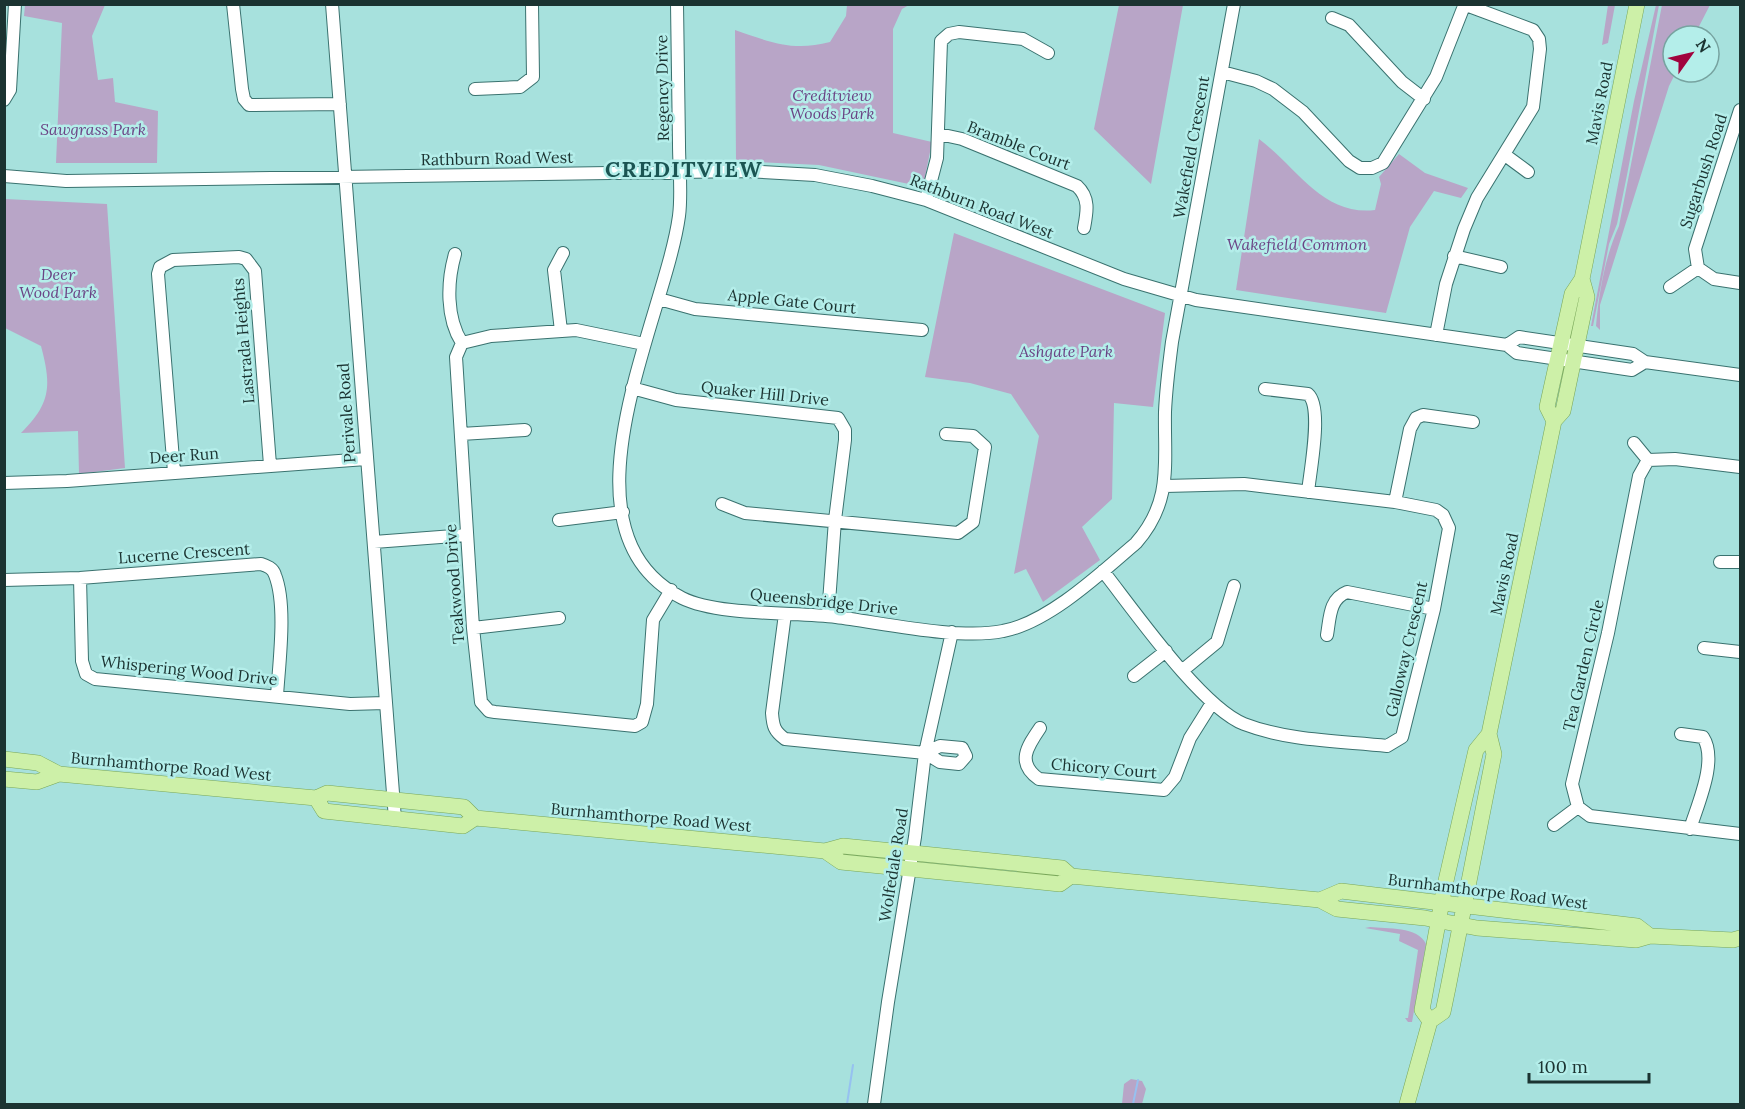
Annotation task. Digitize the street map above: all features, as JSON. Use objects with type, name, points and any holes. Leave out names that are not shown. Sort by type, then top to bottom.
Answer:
[{"type":"main road","name":"Mavis Road","points":[[1407,1104],[1430,1021],[1443,1012],[1494,754],[1489,734],[1554,421],[1547,407],[1587,297],[1582,279],[1637,5]]},
{"type":"main road","name":"Mavis Road","points":[[1430,1021],[1422,1010],[1438,921],[1476,750],[1489,734]]},
{"type":"main road","name":"Burnhamthorpe Road West","points":[[4,759],[38,763],[59,774],[316,798],[327,793],[464,807],[475,818]]},
{"type":"main road","name":"Burnhamthorpe Road West","points":[[4,779],[37,782],[59,774]]},
{"type":"main road","name":"Burnhamthorpe Road West","points":[[316,798],[324,811],[463,826],[475,818],[825,851],[843,846],[1062,868],[1071,876],[1320,900],[1337,909],[1460,925],[1636,940],[1650,936],[1738,941]]},
{"type":"main road","name":"Burnhamthorpe Road West","points":[[825,851],[841,862],[1060,884],[1071,876]]},
{"type":"main road","name":"Burnhamthorpe Road West","points":[[1320,900],[1341,891],[1442,902],[1637,926],[1650,936]]},
{"type":"street","points":[[4,100],[10,90],[15,4]]},
{"type":"street","points":[[233,4],[242,89],[244,99],[249,105],[340,104]]},
{"type":"street","name":"Perivale Road","points":[[332,4],[395,819]]},
{"type":"street","points":[[475,89],[520,87],[533,77],[532,4]]},
{"type":"street","name":"Regency Drive","points":[[677,4],[679,172]]},
{"type":"street","name":"Wakefield Crescent","points":[[1180,296],[1234,4]]},
{"type":"street","points":[[1222,72],[1273,88],[1303,112],[1349,161],[1360,168],[1372,168],[1383,163],[1424,99],[1443,62],[1463,5],[1533,30],[1539,39],[1540,50],[1533,107],[1477,198],[1454,256],[1436,335]]},
{"type":"street","points":[[1332,18],[1349,25],[1402,82],[1424,99]]},
{"type":"street","points":[[926,200],[937,158],[941,41],[949,34],[959,32],[1023,39],[1048,53]]},
{"type":"street","name":"Sugarbush Road","points":[[1698,268],[1695,249],[1737,129],[1740,110]]},
{"type":"street","name":"Bramble Court","points":[[939,134],[962,139],[1077,186],[1084,193],[1088,205],[1084,228]]},
{"type":"street","points":[[1505,155],[1528,172]]},
{"type":"street","name":"Rathburn Road West","points":[[4,176],[66,181],[746,171],[815,175],[926,200],[1124,279],[1180,296],[1239,309],[1507,345],[1516,353],[1632,370],[1645,362]]},
{"type":"street","name":"Queensbridge Drive","points":[[679,172],[679,214],[659,299],[632,388],[619,456],[623,512],[632,546],[654,576],[670,590],[682,598],[709,606],[828,616],[952,632],[990,633],[1022,626],[1048,612],[1102,571],[1148,530],[1165,486],[1165,396],[1180,296]]},
{"type":"street","points":[[561,331],[554,270],[563,253]]},
{"type":"street","points":[[455,254],[449,274],[453,323],[462,343],[477,337],[586,331],[644,344]]},
{"type":"street","points":[[1454,256],[1501,267]]},
{"type":"street","name":"Lastrada Heights","points":[[174,472],[158,274],[160,267],[174,260],[239,257],[246,259],[255,271],[270,465]]},
{"type":"street","points":[[1670,287],[1698,268],[1714,279],[1740,283]]},
{"type":"street","name":"Apple Gate Court","points":[[659,299],[695,309],[922,330]]},
{"type":"street","name":"Rathburn Road West","points":[[1507,345],[1519,337],[1633,354],[1645,362],[1740,375]]},
{"type":"street","name":"Teakwood Drive","points":[[462,343],[456,363],[473,628],[480,697],[489,711],[635,726],[642,722],[646,710],[653,620],[670,590]]},
{"type":"street","name":"Quaker Hill Drive","points":[[632,388],[676,400],[838,418],[845,430],[845,440],[835,520],[828,616]]},
{"type":"street","points":[[1265,389],[1308,394],[1312,397],[1316,412],[1308,492]]},
{"type":"street","points":[[1395,502],[1410,429],[1416,418],[1423,415],[1473,422]]},
{"type":"street","points":[[462,434],[525,430]]},
{"type":"street","points":[[722,504],[745,513],[958,533],[973,522],[985,447],[973,436],[946,435]]},
{"type":"street","points":[[1634,443],[1648,460],[1675,459],[1740,467]]},
{"type":"street","name":"Deer Run","points":[[4,483],[67,481],[366,459]]},
{"type":"street","name":"Tea Garden Circle","points":[[1578,807],[1572,784],[1608,633],[1639,476],[1648,460]]},
{"type":"street","name":"Galloway Crescent","points":[[1102,571],[1166,651],[1212,703],[1242,723],[1281,734],[1387,746],[1402,737],[1434,609],[1449,528],[1443,515],[1436,510],[1395,502],[1244,484],[1165,486]]},
{"type":"street","points":[[559,520],[623,512]]},
{"type":"street","points":[[374,542],[467,535]]},
{"type":"street","points":[[1720,562],[1740,562]]},
{"type":"street","name":"Lucerne Crescent","points":[[4,580],[80,578],[261,564],[268,566],[275,575],[279,592],[281,641],[277,696]]},
{"type":"street","name":"Whispering Wood Drive","points":[[80,578],[82,661],[86,674],[95,679],[350,704],[385,703]]},
{"type":"street","points":[[1183,670],[1217,642],[1234,586]]},
{"type":"street","points":[[1327,635],[1332,604],[1337,597],[1347,592],[1434,609]]},
{"type":"street","points":[[785,614],[772,713],[772,724],[777,733],[785,739],[925,753]]},
{"type":"street","points":[[473,628],[559,618]]},
{"type":"street","name":"Wolfedale Road","points":[[874,1104],[913,853],[925,753],[952,632]]},
{"type":"street","points":[[1704,648],[1740,652]]},
{"type":"street","points":[[1134,676],[1166,651]]},
{"type":"street","name":"Chicory Court","points":[[1040,728],[1024,758],[1026,767],[1039,778],[1164,790],[1175,777],[1190,738],[1212,703]]},
{"type":"street","points":[[1681,734],[1703,736],[1708,745],[1708,764],[1690,829]]},
{"type":"street","points":[[1554,825],[1578,807],[1590,816],[1740,834]]},
{"type":"green space","name":"Sawgrass Park","points":[[25,5],[105,5],[92,36],[98,80],[113,78],[115,102],[158,111],[157,163],[56,163],[62,23],[24,16]]},
{"type":"green space","name":"Creditview Woods Park","points":[[847,5],[909,5],[902,9],[893,29],[893,133],[932,142],[923,187],[819,165],[736,161],[735,30],[771,42],[793,46],[817,45],[830,42],[846,16]]},
{"type":"green space","points":[[1119,5],[1183,5],[1151,184],[1094,129]]},
{"type":"green space","points":[[1608,5],[1615,5],[1608,43],[1602,45]]},
{"type":"green space","points":[[1656,5],[1659,5],[1627,175],[1617,224],[1609,244],[1593,326],[1591,326],[1634,101]]},
{"type":"green space","points":[[1662,5],[1710,5],[1700,24],[1661,24],[1661,84],[1670,84],[1600,305],[1600,330],[1596,326],[1601,288],[1606,262],[1619,226]]},
{"type":"green space","name":"Wakefield Common","points":[[1259,139],[1325,198],[1356,210],[1375,210],[1381,184],[1379,177],[1399,154],[1425,173],[1468,188],[1461,198],[1434,191],[1410,227],[1386,313],[1236,290]]},
{"type":"green space","name":"Deer Wood Park","points":[[5,199],[107,204],[125,468],[79,474],[78,431],[21,433],[39,412],[44,402],[47,382],[41,346],[5,328]]},
{"type":"green space","name":"Ashgate Park","points":[[954,233],[1165,313],[1153,407],[1114,403],[1112,499],[1082,527],[1100,560],[1043,602],[1026,569],[1014,574],[1039,436],[1011,394],[970,383],[925,377]]},
{"type":"green space","points":[[1365,928],[1409,931],[1422,938],[1426,944],[1412,1022],[1408,1022],[1405,1018],[1408,1018],[1418,950],[1399,941],[1400,934]]},
{"type":"green space","points":[[1131,1079],[1142,1081],[1146,1089],[1142,1104],[1122,1104],[1124,1084]]},
{"type":"waterway","points":[[847,1104],[853,1065]]},
{"type":"waterway","points":[[1133,1104],[1138,1080]]},
{"type":"district","name":"CREDITVIEW","points":[[684,169]]}]
